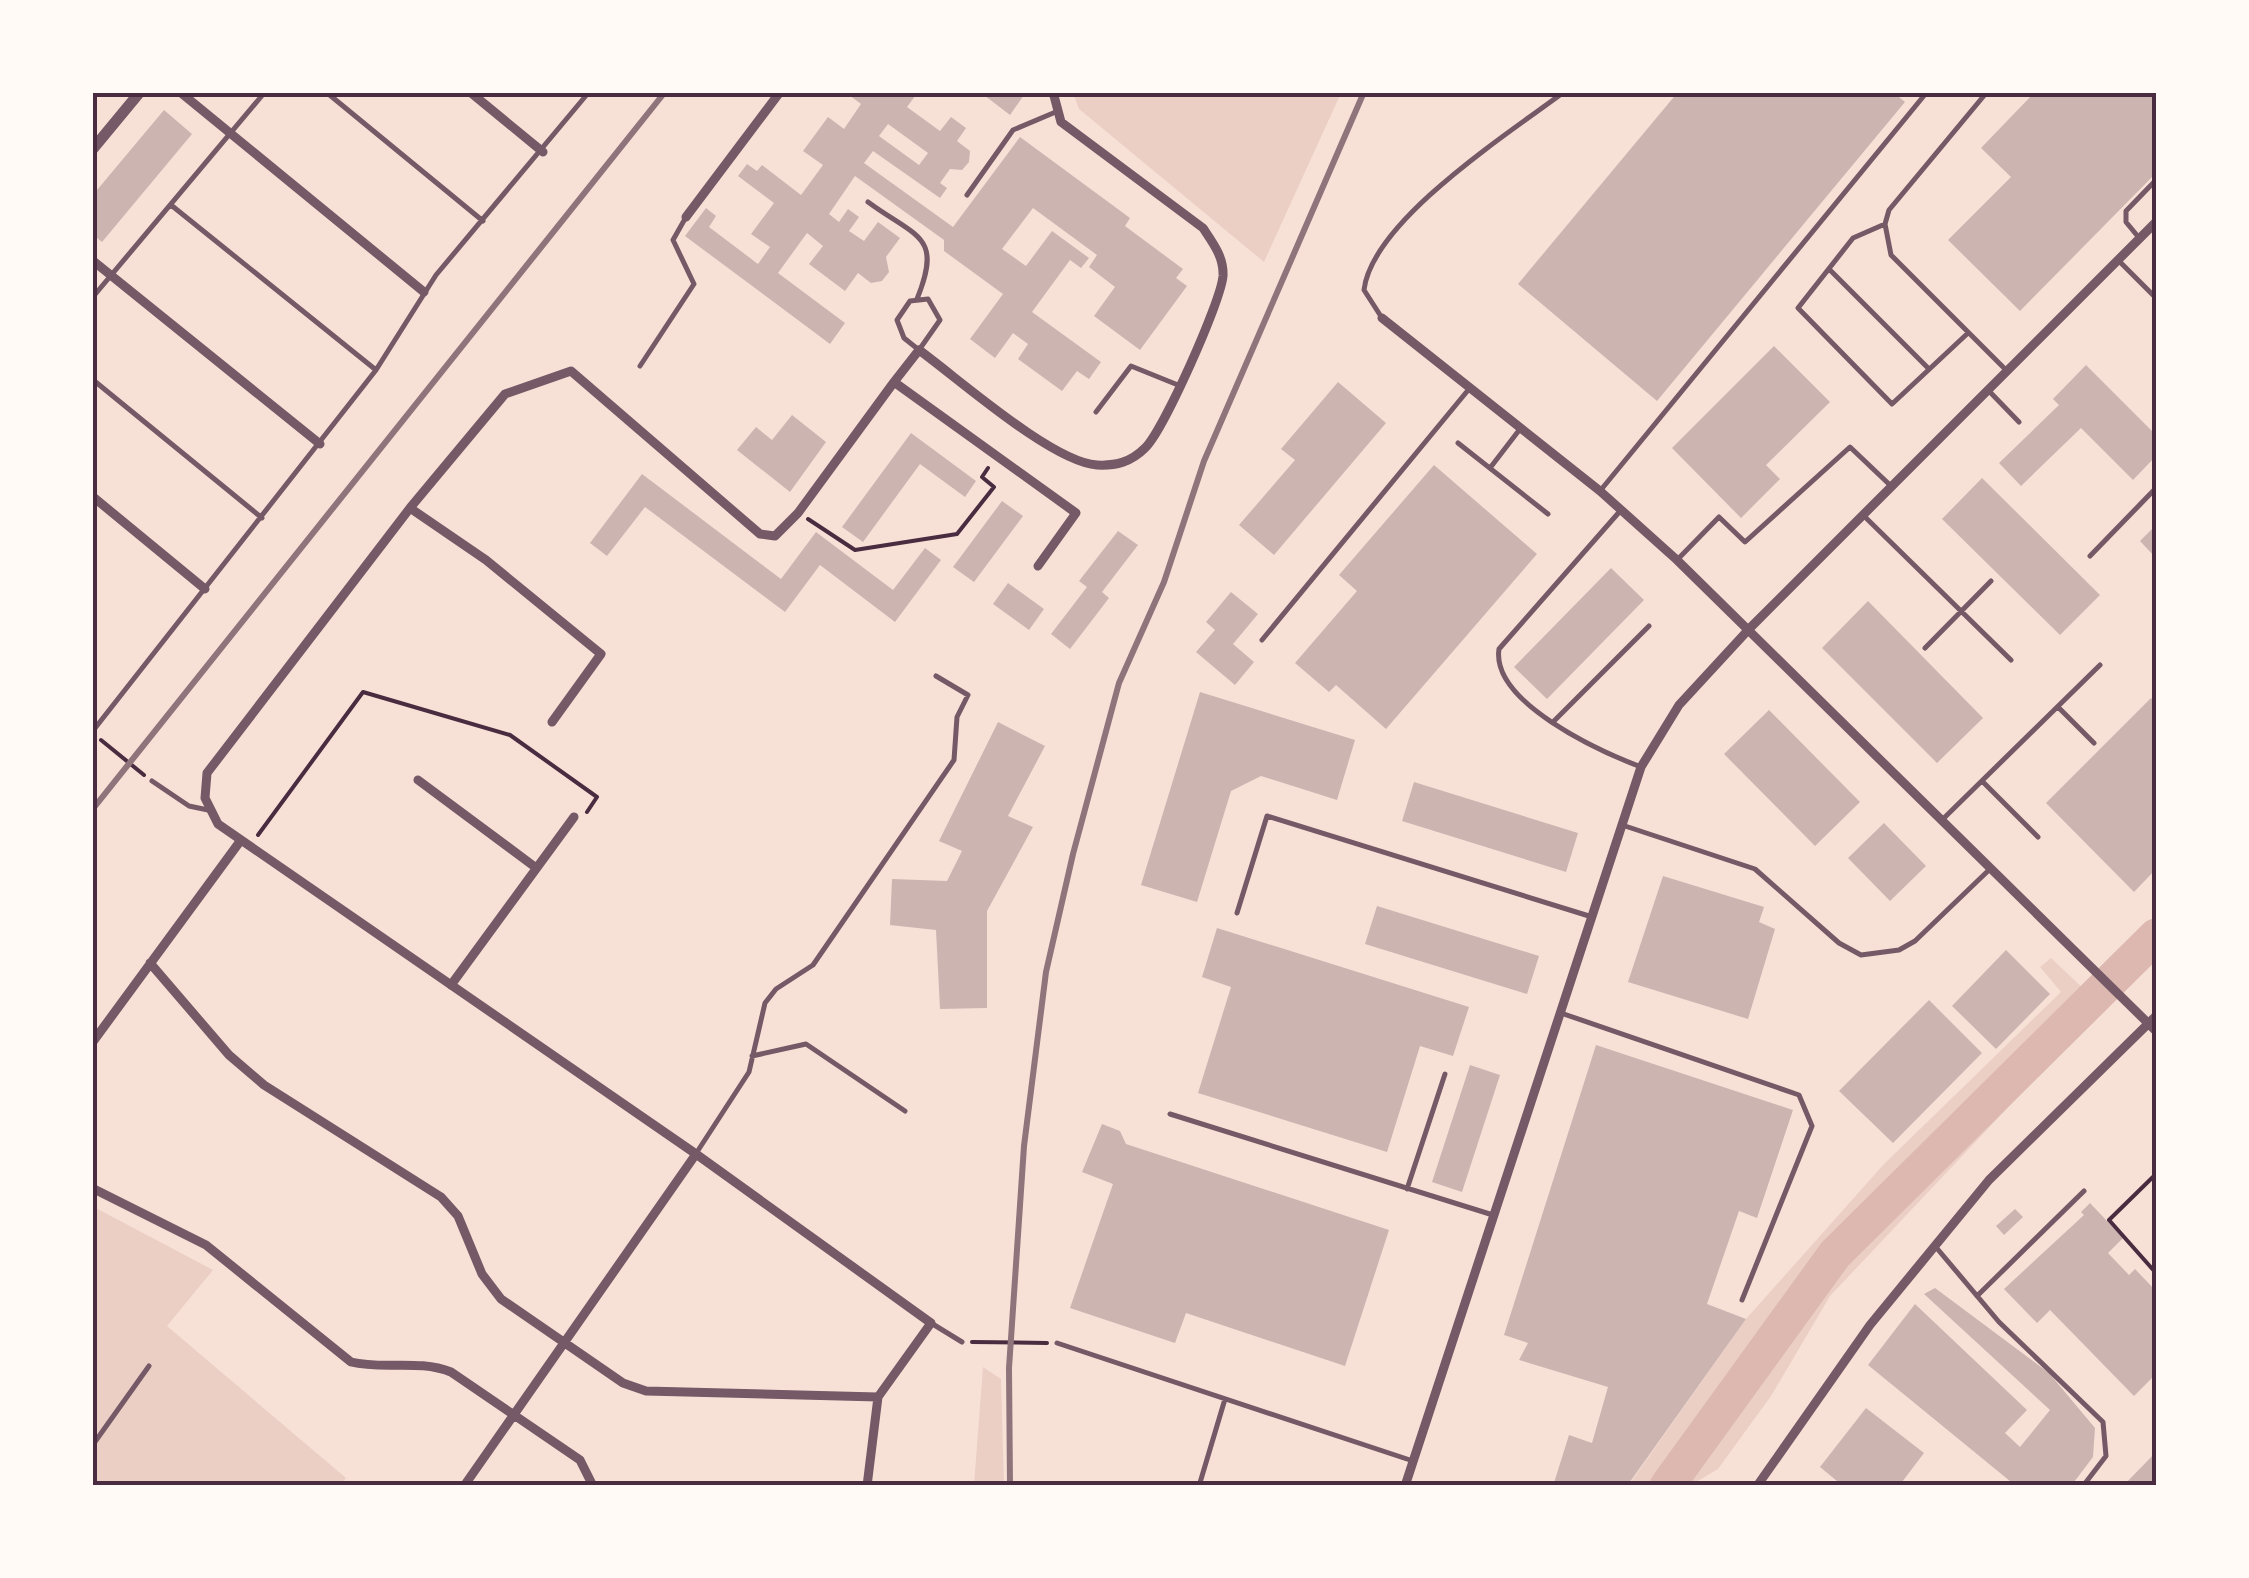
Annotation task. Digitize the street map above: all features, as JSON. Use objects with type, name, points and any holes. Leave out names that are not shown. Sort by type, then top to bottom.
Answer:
[{"type":"street","points":[[180,92],[424,292]]},
{"type":"street","points":[[470,92],[543,152]]},
{"type":"street","points":[[686,217],[780,92]]},
{"type":"street","points":[[867,1486],[878,1397],[931,1323],[696,1154],[245,844],[208,810],[205,788],[212,761],[410,508],[505,394],[571,371],[760,534],[775,536],[798,513],[920,350],[1057,452],[1091,465],[1119,466],[1146,447],[1219,302],[1224,272],[1219,252],[1204,228],[1061,122],[1053,92]]},
{"type":"street","points":[[92,150],[134,95]]},
{"type":"street","points":[[1406,1486],[1640,768],[1679,705],[1750,628],[2156,222]]},
{"type":"street","points":[[92,260],[320,444]]},
{"type":"street","points":[[1382,318],[1600,491],[1677,560],[2154,1023],[1990,1180],[1934,1245],[1870,1325],[1756,1486]]},
{"type":"street","points":[[894,382],[1076,514],[1038,566]]},
{"type":"street","points":[[92,496],[205,590]]},
{"type":"street","points":[[410,508],[486,560],[601,654],[552,722]]},
{"type":"street","points":[[418,780],[535,867]]},
{"type":"street","points":[[451,985],[574,817]]},
{"type":"street","points":[[92,1043],[245,844]]},
{"type":"street","points":[[150,964],[216,1041],[264,1085],[440,1198],[469,1234],[488,1286],[564,1344],[623,1382],[646,1390],[878,1397]]},
{"type":"street","points":[[464,1486],[696,1154]]},
{"type":"street","points":[[92,1188],[206,1246],[351,1362],[369,1366],[435,1366],[580,1460],[593,1486]]},
{"type":"lane","points":[[92,298],[265,92]]},
{"type":"lane","points":[[326,92],[483,220]]},
{"type":"lane","points":[[92,733],[376,370],[424,292],[589,92]]},
{"type":"lane","points":[[1382,318],[1364,290],[1374,258],[1450,177],[1564,92]]},
{"type":"lane","points":[[1600,491],[1927,92]]},
{"type":"lane","points":[[1987,92],[1897,200],[1885,224],[1891,256],[2007,371]]},
{"type":"lane","points":[[968,195],[1014,130],[1058,112]]},
{"type":"lane","points":[[2140,239],[2126,222],[2126,210],[2156,180]]},
{"type":"lane","points":[[868,202],[923,242],[930,252],[929,270],[918,299],[904,306],[897,320],[904,338],[920,350],[940,320],[934,304],[918,299]]},
{"type":"lane","points":[[171,204],[376,370]]},
{"type":"lane","points":[[640,366],[694,284],[673,240],[686,217]]},
{"type":"lane","points":[[1885,224],[1854,238],[1798,308],[1892,404],[1968,333]]},
{"type":"lane","points":[[2118,260],[2156,298]]},
{"type":"lane","points":[[1829,269],[1929,369]]},
{"type":"lane","points":[[1096,412],[1131,366],[1178,385]]},
{"type":"lane","points":[[92,379],[262,518]]},
{"type":"lane","points":[[1262,640],[1469,389]]},
{"type":"lane","points":[[1988,390],[2019,422]]},
{"type":"lane","points":[[1490,468],[1520,429]]},
{"type":"lane","points":[[1458,443],[1548,514]]},
{"type":"lane","points":[[1677,560],[1719,517],[1745,542],[1850,447],[1892,486]]},
{"type":"lane","points":[[2090,556],[2156,488]]},
{"type":"lane","points":[[1621,510],[1500,649],[1497,664],[1509,688],[1591,748],[1640,768]]},
{"type":"lane","points":[[1863,515],[2011,660]]},
{"type":"lane","points":[[1925,648],[1991,582]]},
{"type":"lane","points":[[1554,721],[1649,626]]},
{"type":"lane","points":[[1944,818],[2100,665]]},
{"type":"lane","points":[[696,1154],[749,1072],[766,1002],[776,989],[813,965],[954,760],[957,716],[968,696],[936,676]]},
{"type":"lane","points":[[2058,706],[2094,743]]},
{"type":"lane","points":[[1982,780],[2038,837]]},
{"type":"lane","points":[[152,782],[189,806],[208,810]]},
{"type":"lane","points":[[1237,913],[1267,816],[1589,916]]},
{"type":"lane","points":[[1621,825],[1754,869],[1839,944],[1861,954],[1899,950],[1915,941],[1993,866]]},
{"type":"lane","points":[[1558,1012],[1799,1096],[1812,1126],[1742,1300]]},
{"type":"lane","points":[[752,1056],[806,1044],[905,1112]]},
{"type":"lane","points":[[1407,1189],[1445,1074]]},
{"type":"lane","points":[[1170,1114],[1492,1215]]},
{"type":"lane","points":[[1977,1296],[2084,1191]]},
{"type":"lane","points":[[1934,1245],[2015,1339],[2087,1402],[2103,1422],[2106,1456],[2082,1486]]},
{"type":"lane","points":[[931,1323],[962,1342]]},
{"type":"lane","points":[[1057,1343],[1413,1462]]},
{"type":"lane","points":[[92,1446],[149,1366]]},
{"type":"lane","points":[[1199,1486],[1225,1399]]},
{"type":"path","points":[[798,513],[855,550],[957,534],[994,487],[982,477],[996,456]]},
{"type":"path","points":[[245,844],[363,692],[510,735],[597,798],[586,814],[574,817]]},
{"type":"path","points":[[92,733],[152,782]]},
{"type":"path","points":[[2156,1174],[2110,1220],[2156,1274]]},
{"type":"path","points":[[962,1342],[1057,1343]]},
{"type":"shaded area","points":[[1073,92],[1341,93],[1264,262],[1079,109]]},
{"type":"shaded area","points":[[2051,958],[2103,1007],[1830,1296],[1771,1396],[1718,1469],[1691,1485],[1628,1486],[1746,1319],[1884,1164],[2061,992],[2040,967]]},
{"type":"shaded area","points":[[92,1206],[213,1270],[167,1326],[346,1478],[341,1485],[93,1485]]},
{"type":"shaded area","points":[[983,1367],[1001,1379],[1004,1485],[974,1485]]},
{"type":"building","points":[[845,92],[918,92],[907,107],[940,131],[951,117],[966,128],[957,141],[970,151],[969,162],[962,170],[950,169],[940,183],[947,188],[940,198],[873,151],[864,163],[953,227],[1020,137],[1130,218],[1125,226],[1183,269],[1176,278],[1187,286],[1140,350],[1094,316],[1115,287],[1089,267],[1097,255],[1033,208],[1002,249],[1026,266],[1052,231],[1089,258],[1081,268],[1070,260],[1032,312],[1101,362],[1089,379],[1077,371],[1062,391],[1018,359],[1028,344],[1013,333],[995,358],[970,339],[1003,294],[944,251],[944,240],[855,176],[829,214],[839,222],[848,209],[859,217],[849,231],[864,241],[878,222],[900,238],[886,257],[889,272],[882,281],[871,283],[858,273],[845,291],[809,264],[823,246],[807,233],[778,273],[845,323],[830,344],[685,236],[706,208],[716,216],[709,227],[758,264],[770,247],[751,234],[774,203],[738,176],[747,164],[757,171],[762,165],[801,195],[823,165],[803,151],[828,117],[844,129],[861,104]],"holes":[[[888,124],[928,153],[919,165],[879,136]]]},
{"type":"building","points":[[980,92],[1026,92],[1010,115]]},
{"type":"building","points":[[1678,92],[1893,92],[1905,102],[1657,401],[1518,284]]},
{"type":"building","points":[[2035,92],[2156,92],[2156,173],[2020,311],[1948,240],[2011,177],[1981,148]]},
{"type":"building","points":[[164,110],[192,134],[102,242],[92,234],[92,196]]},
{"type":"building","points":[[1774,346],[1830,402],[1766,465],[1780,479],[1741,518],[1672,448]]},
{"type":"building","points":[[2086,365],[2156,435],[2156,456],[2133,480],[2081,428],[2021,486],[1999,463],[2059,405],[2053,399]]},
{"type":"building","points":[[1338,382],[1386,423],[1274,555],[1239,525],[1295,460],[1281,449]]},
{"type":"building","points":[[792,415],[826,442],[790,492],[737,450],[756,427],[772,440]]},
{"type":"building","points":[[911,433],[976,481],[965,497],[920,464],[863,542],[842,527]]},
{"type":"building","points":[[1434,465],[1537,554],[1386,729],[1336,685],[1329,692],[1295,663],[1357,591],[1339,575]]},
{"type":"building","points":[[642,474],[781,579],[816,532],[893,590],[925,548],[941,560],[895,622],[820,565],[785,612],[645,507],[607,556],[590,543]]},
{"type":"building","points":[[1982,478],[2100,595],[2060,635],[1942,519]]},
{"type":"building","points":[[1002,501],[1023,516],[974,582],[953,567]]},
{"type":"building","points":[[2156,525],[2156,558],[2140,541]]},
{"type":"building","points":[[1118,531],[1138,545],[1102,592],[1109,598],[1070,649],[1051,634],[1087,587],[1079,581]]},
{"type":"building","points":[[1611,568],[1644,600],[1547,699],[1514,667]]},
{"type":"building","points":[[1008,583],[1044,609],[1029,630],[993,604]]},
{"type":"building","points":[[1231,592],[1258,614],[1233,644],[1254,662],[1235,685],[1196,652],[1215,630],[1206,622]]},
{"type":"building","points":[[1868,601],[1983,718],[1937,763],[1822,648]]},
{"type":"building","points":[[1200,692],[1355,740],[1337,800],[1261,776],[1231,791],[1197,902],[1141,885]]},
{"type":"building","points":[[2151,698],[2156,703],[2156,869],[2134,892],[2046,803]]},
{"type":"building","points":[[1769,710],[1860,802],[1815,846],[1724,754]]},
{"type":"building","points":[[998,722],[1045,746],[1008,816],[1033,827],[987,911],[987,1008],[940,1009],[936,930],[890,925],[892,879],[947,881],[962,851],[939,841]]},
{"type":"building","points":[[1414,782],[1578,833],[1566,872],[1402,821]]},
{"type":"building","points":[[1884,823],[1926,866],[1890,901],[1848,858]]},
{"type":"building","points":[[1663,876],[1764,907],[1759,922],[1775,929],[1748,1019],[1628,982]]},
{"type":"building","points":[[1377,906],[1539,956],[1527,994],[1365,944]]},
{"type":"building","points":[[1217,928],[1469,1007],[1453,1056],[1420,1046],[1387,1152],[1198,1093],[1231,987],[1202,977]]},
{"type":"building","points":[[2006,950],[2050,994],[1996,1049],[1952,1006]]},
{"type":"building","points":[[1929,1000],[1982,1053],[1893,1143],[1839,1091]]},
{"type":"building","points":[[1596,1045],[1793,1110],[1757,1218],[1739,1211],[1707,1304],[1746,1319],[1627,1486],[1553,1486],[1569,1435],[1592,1443],[1608,1387],[1519,1360],[1528,1343],[1504,1335]]},
{"type":"building","points":[[1470,1065],[1500,1075],[1462,1192],[1432,1182]]},
{"type":"building","points":[[1102,1124],[1120,1131],[1126,1144],[1389,1230],[1345,1366],[1186,1313],[1175,1343],[1070,1308],[1113,1184],[1082,1172]]},
{"type":"building","points":[[2090,1203],[2123,1238],[2108,1253],[2129,1275],[2135,1269],[2156,1291],[2156,1374],[2134,1396],[2050,1310],[2037,1323],[2004,1289],[2084,1215],[2081,1212]]},
{"type":"building","points":[[2015,1209],[2023,1217],[2004,1235],[1996,1226]]},
{"type":"building","points":[[1935,1288],[2049,1373],[2095,1428],[2093,1457],[2071,1486],[2016,1486],[1868,1365],[1915,1304],[2027,1410],[2005,1433],[2020,1447],[2050,1410],[1924,1294]]},
{"type":"building","points":[[1866,1408],[1924,1453],[1899,1486],[1843,1486],[1820,1467]]},
{"type":"building","points":[[2156,1452],[2156,1486],[2123,1486]]},
{"type":"waterway","points":[[1667,1486],[1835,1254],[2156,936]]},
{"type":"railway","points":[[92,810],[665,92]]},
{"type":"railway","points":[[1010,1486],[1009,1368],[1024,1146],[1046,972],[1073,854],[1119,683],[1164,582],[1204,461],[1364,92]]}]
